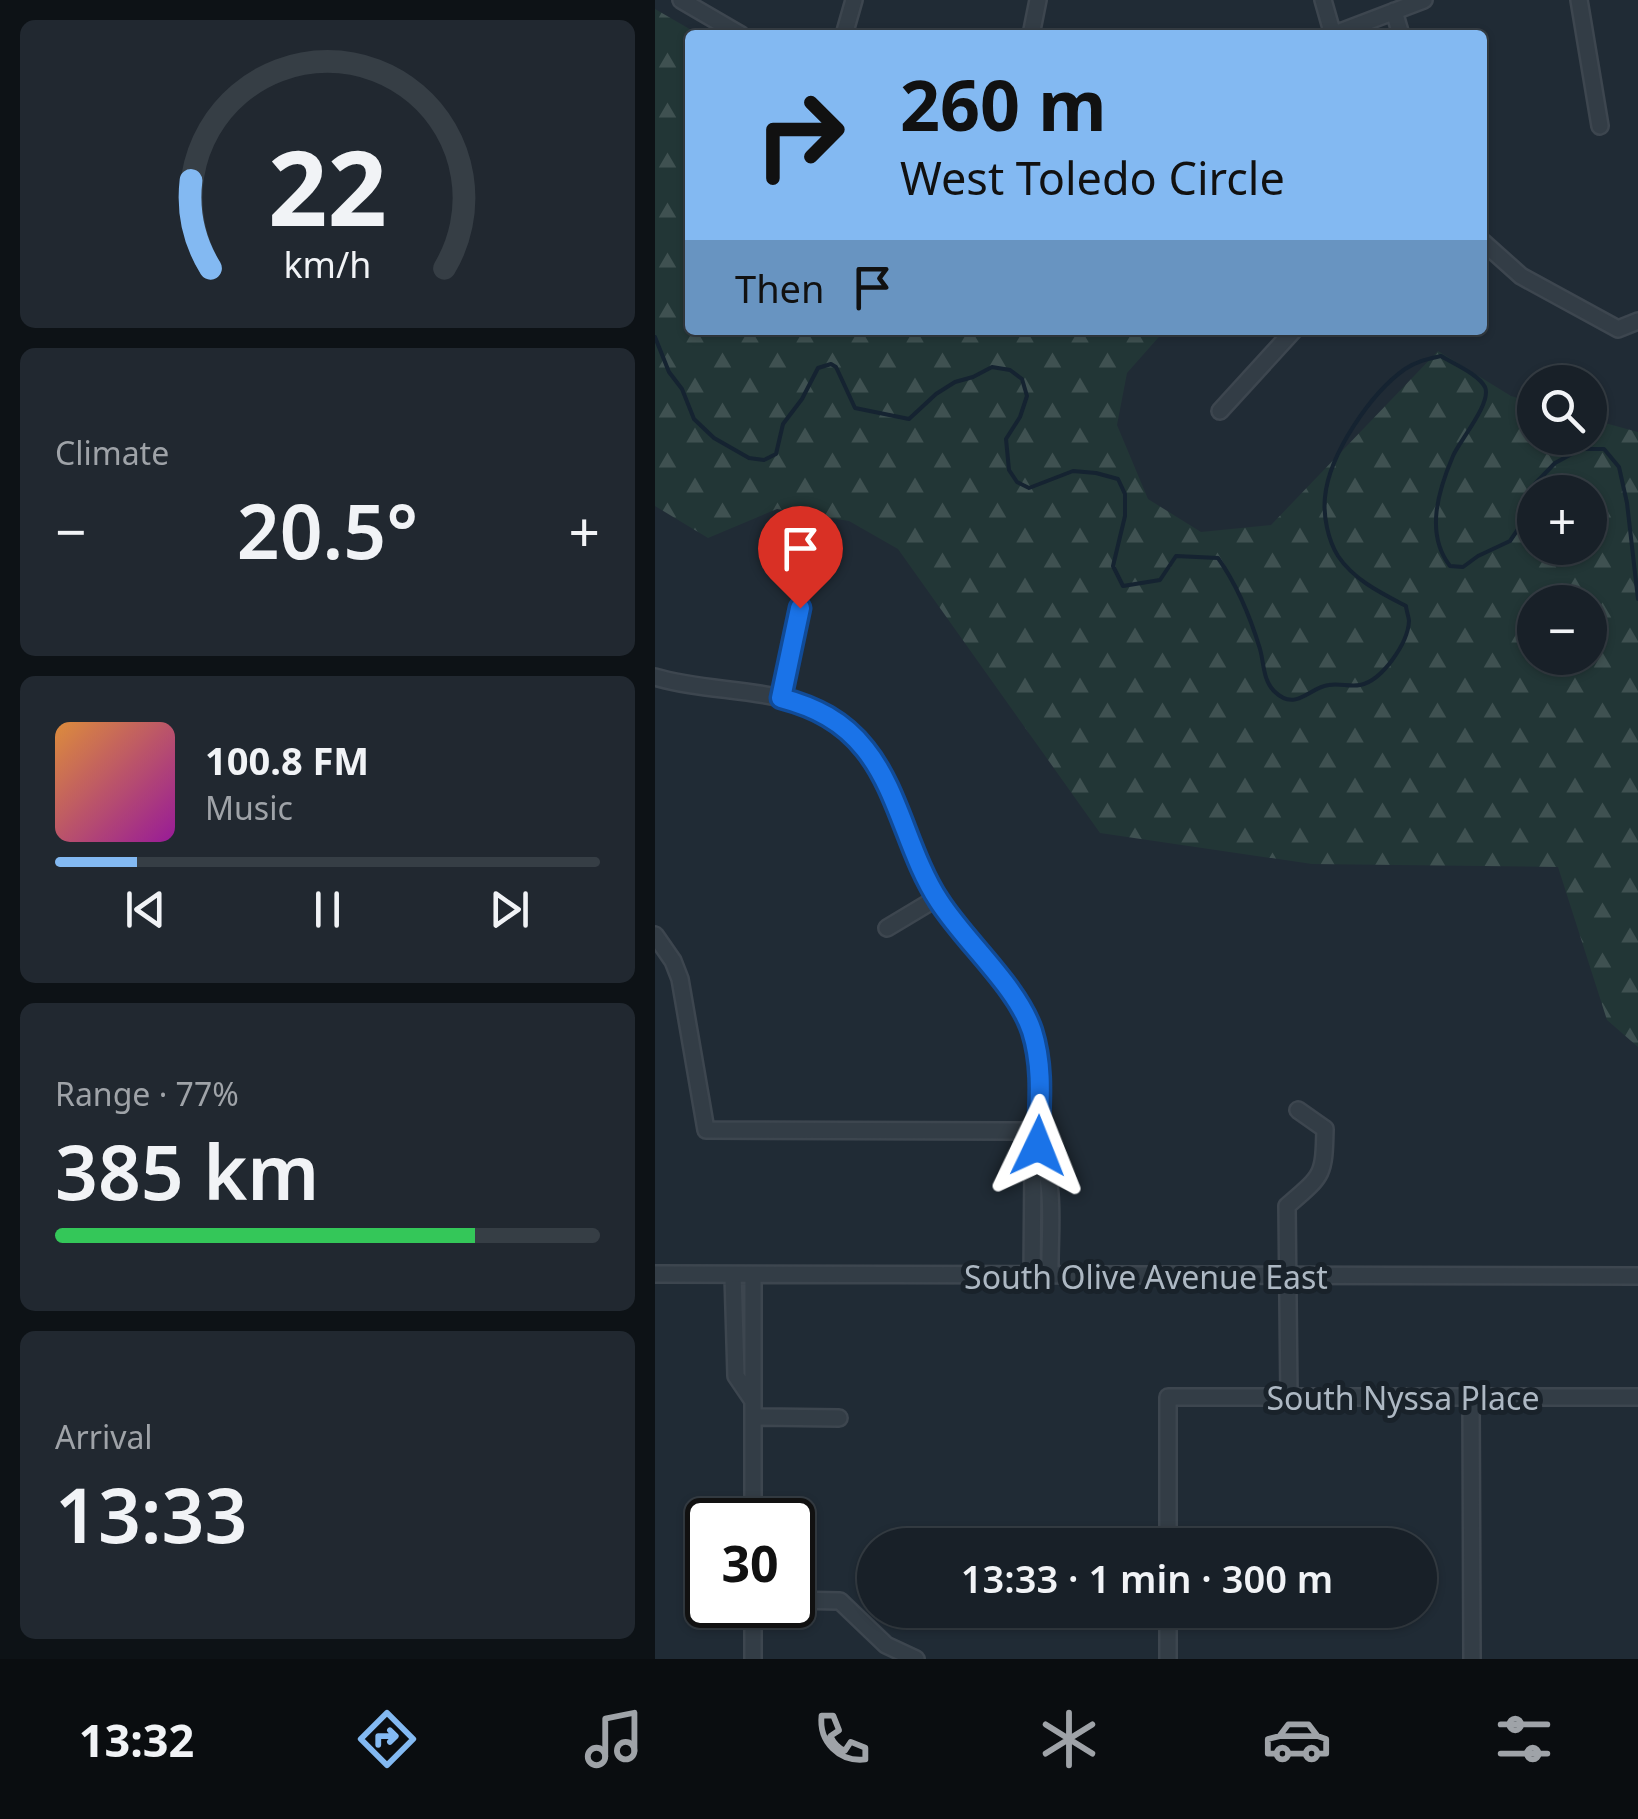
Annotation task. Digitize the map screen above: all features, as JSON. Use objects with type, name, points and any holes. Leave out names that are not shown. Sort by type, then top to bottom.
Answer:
[{"type":"street","points":[[681,0],[732,30]]},
{"type":"street","points":[[845,30],[854,0]]},
{"type":"street","points":[[1032,30],[1038,0]]},
{"type":"street","points":[[1323,0],[1332,30]]},
{"type":"street","points":[[1346,30],[1423,0]]},
{"type":"street","points":[[1579,0],[1601,126]]},
{"type":"street","points":[[1394,11],[1400,30]]},
{"type":"street","points":[[1487,246],[1521,276],[1618,329],[1638,321]]},
{"type":"street","points":[[1221,411],[1289,335]]},
{"type":"street","points":[[781,698],[800,608]]},
{"type":"street","points":[[655,677],[805,704],[840,724],[866,750],[887,785],[915,857],[937,898],[1027,1018],[1039,1061],[1038,1138],[1033,1164],[1033,1276]]},
{"type":"street","points":[[887,928],[937,898]]},
{"type":"street","points":[[655,935],[681,979],[706,1130],[1038,1138]]},
{"type":"street","points":[[1289,1397],[1287,1206],[1313,1184],[1324,1166],[1325,1129],[1298,1110]]},
{"type":"street","points":[[1038,1138],[1048,1174],[1050,1276]]},
{"type":"street","name":"South Olive Avenue East","points":[[655,1274],[1638,1276]]},
{"type":"street","points":[[733,1274],[735,1376],[753,1410]]},
{"type":"street","points":[[753,1274],[753,1498]]},
{"type":"street","name":"South Nyssa Place","points":[[1168,1528],[1168,1397],[1638,1397]]},
{"type":"street","points":[[1471,1397],[1472,1659]]},
{"type":"street","points":[[753,1410],[839,1418]]},
{"type":"street","points":[[815,1600],[840,1601],[885,1645],[915,1659]]},
{"type":"street","points":[[753,1628],[753,1659]]},
{"type":"street","points":[[1168,1628],[1168,1659]]},
{"type":"green space","points":[[655,9],[691,30],[685,30],[685,335],[1161,335],[1127,373],[1117,425],[1148,499],[1201,532],[1271,525],[1438,351],[1517,398],[1517,455],[1607,455],[1607,424],[1638,432],[1638,1047],[1607,1020],[1558,867],[1312,864],[1100,833],[898,549],[849,521],[777,509],[708,538],[655,506]]},
{"type":"waterway","points":[[655,337],[694,419],[714,438],[749,458],[764,460],[776,454],[783,424],[818,368],[831,364],[836,367],[855,408],[909,419],[955,382],[992,367],[1010,370],[1022,379],[1027,396],[1006,439],[1009,470],[1017,482],[1029,488],[1073,471],[1118,479],[1125,494],[1125,516],[1113,566],[1123,586],[1160,580],[1176,556],[1218,558],[1247,613],[1268,682],[1289,700],[1329,685],[1368,682],[1385,669],[1404,640],[1409,621],[1406,606],[1344,565],[1331,543],[1325,497],[1334,462],[1366,409],[1405,369],[1427,359],[1441,356],[1465,370],[1482,382],[1486,394],[1480,412],[1453,456],[1439,498],[1438,540],[1450,566],[1463,567],[1510,541],[1525,519],[1531,488],[1555,463],[1581,449],[1604,449],[1619,467],[1638,599]]},
{"type":"route","points":[[800,608],[781,698],[823,713],[866,750],[887,785],[915,857],[937,898],[1015,997],[1027,1018],[1039,1061],[1038,1146]]}]
